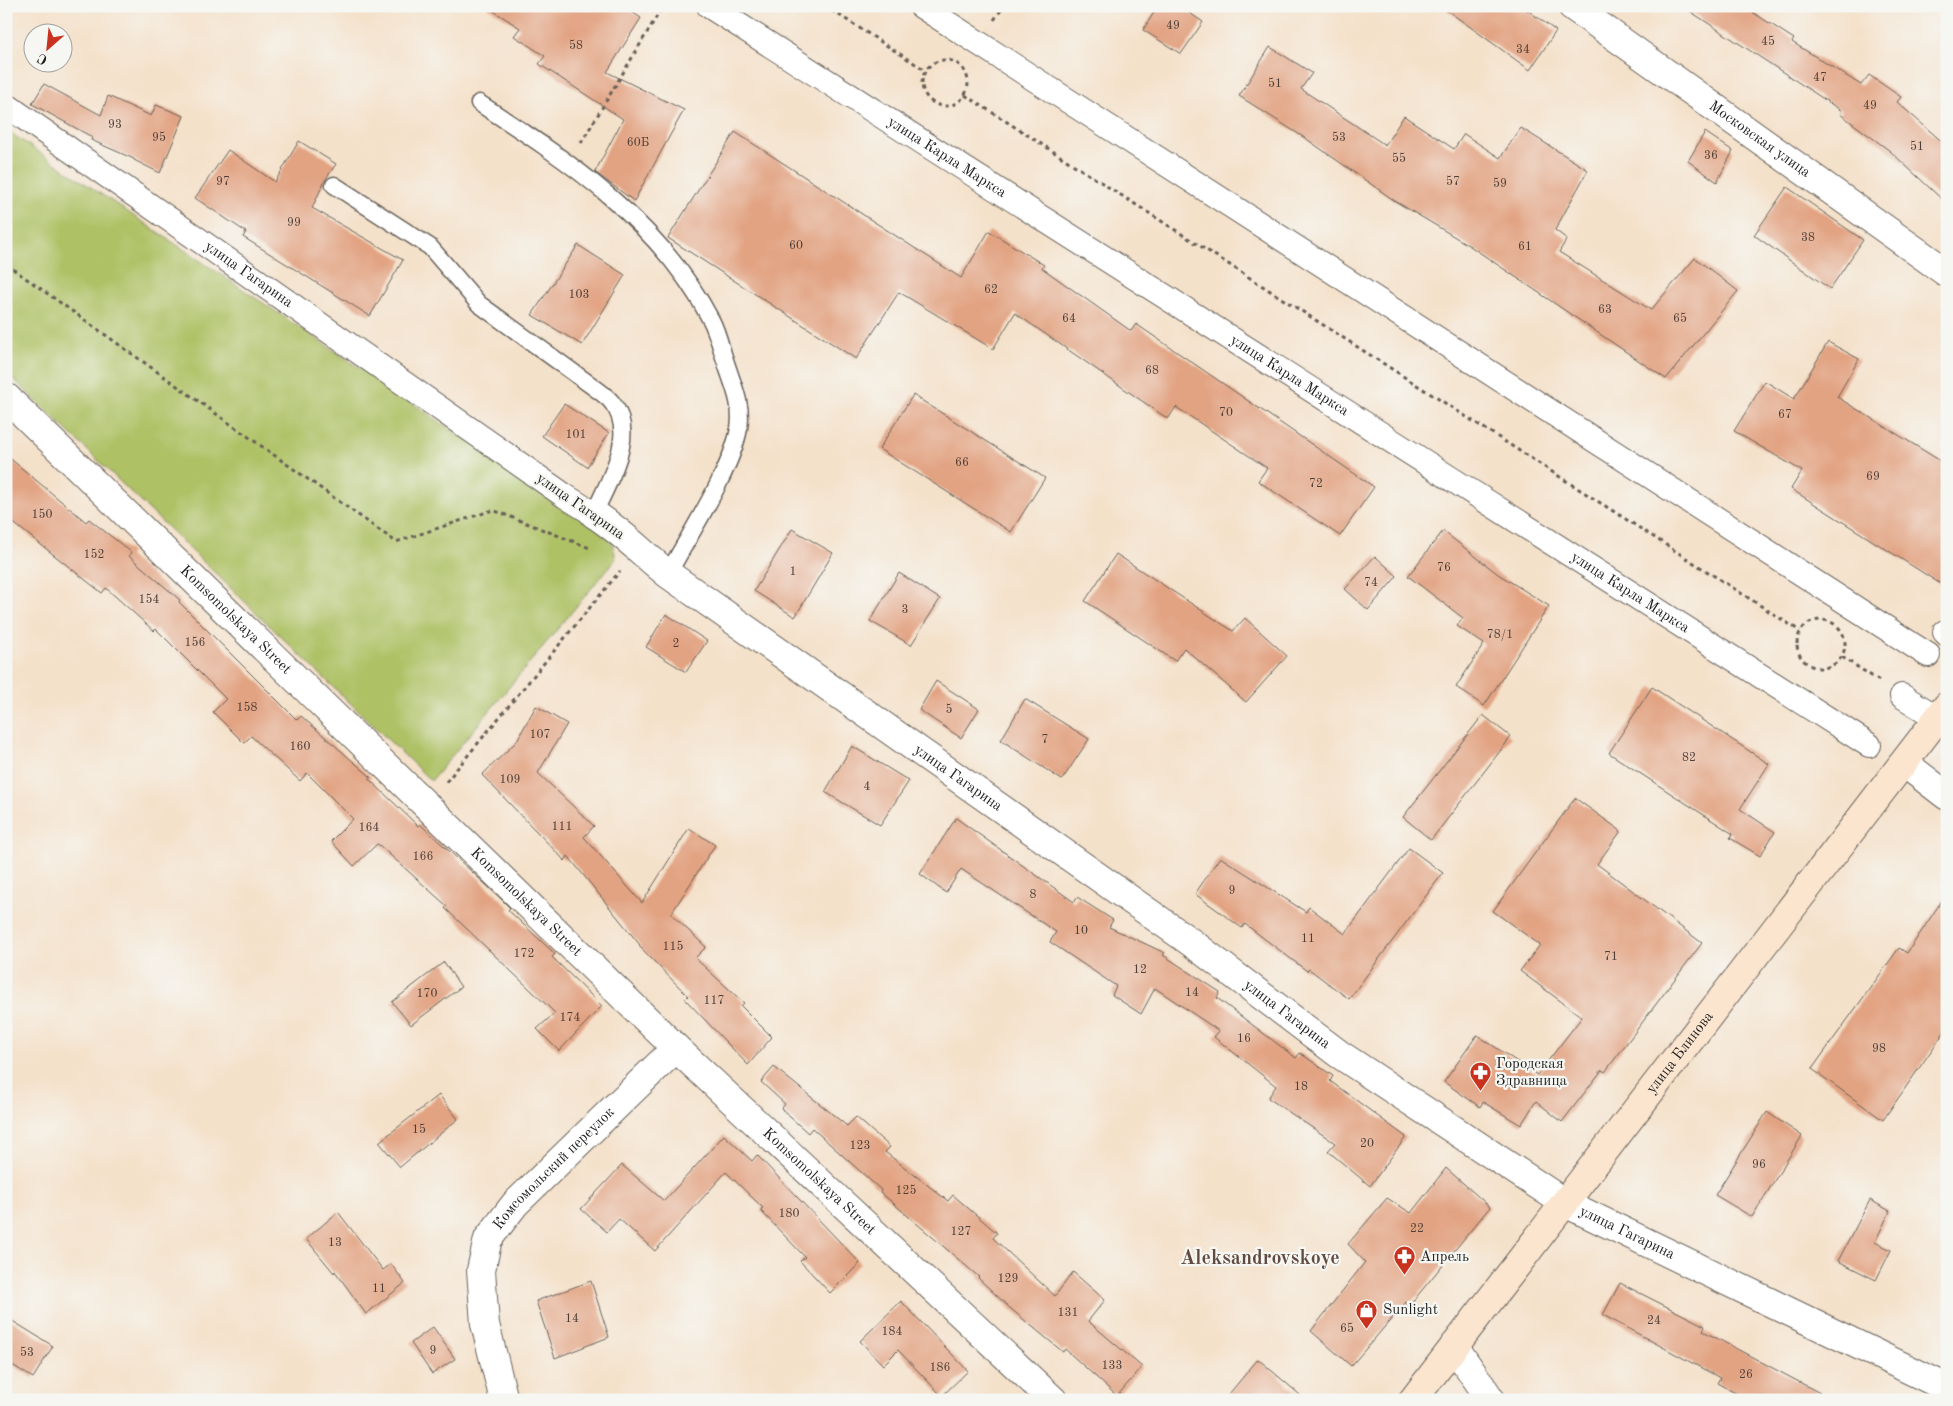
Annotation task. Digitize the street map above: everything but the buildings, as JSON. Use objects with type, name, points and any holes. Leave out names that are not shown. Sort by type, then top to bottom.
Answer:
[{"type":"main road","name":"улица Блинова","points":[[1413,1400],[1904,763],[1944,716]]},
{"type":"street","name":"улица Карла Маркса","points":[[709,6],[1869,745]]},
{"type":"street","points":[[921,6],[1928,655]]},
{"type":"street","name":"Московская улица","points":[[1572,6],[1947,273]]},
{"type":"street","name":"улица Гагарина","points":[[6,106],[548,485],[617,528],[638,550],[668,574],[1192,943],[1339,1054],[1565,1203],[1947,1388]]},
{"type":"street","name":"Komsomolskaya Street","points":[[6,397],[676,1048],[1053,1400]]},
{"type":"street","points":[[1902,696],[1944,716]]},
{"type":"street","points":[[1904,763],[1947,796]]},
{"type":"street","name":"Комсомольский переулок","points":[[504,1400],[485,1324],[482,1270],[488,1239],[515,1204],[676,1048]]},
{"type":"street","points":[[1454,1346],[1491,1400]]},
{"type":"lane","points":[[480,103],[569,162],[610,196],[652,236],[685,279],[712,321],[741,409],[738,430],[725,467],[668,574]]},
{"type":"lane","points":[[334,185],[430,247],[479,304],[599,390],[614,404],[622,422],[622,446],[594,514]]},
{"type":"path","points":[[569,162],[663,6]]},
{"type":"path","points":[[825,6],[925,70]]},
{"type":"path","points":[[940,60],[958,63],[964,69],[968,78],[965,95],[958,102],[950,106],[932,103],[922,88],[925,70],[940,60]]},
{"type":"path","points":[[965,95],[1800,631]]},
{"type":"path","points":[[6,264],[396,542],[493,510],[586,548],[595,548]]},
{"type":"path","points":[[427,806],[638,550]]},
{"type":"path","points":[[1821,619],[1834,623],[1841,630],[1845,639],[1842,657],[1835,664],[1826,668],[1808,665],[1801,658],[1797,649],[1800,631],[1811,621],[1821,619]]},
{"type":"path","points":[[1842,657],[1902,696]]},
{"type":"green space","points":[[6,130],[611,537],[616,559],[431,781],[6,372]]},
{"type":"place","name":"Городская Здравница","points":[[1480,1092]]},
{"type":"place","name":"Апрель","points":[[1404,1276]]},
{"type":"place","name":"Sunlight","points":[[1367,1329]]},
{"type":"district","name":"Aleksandrovskoye","points":[[1260,1259]]}]
